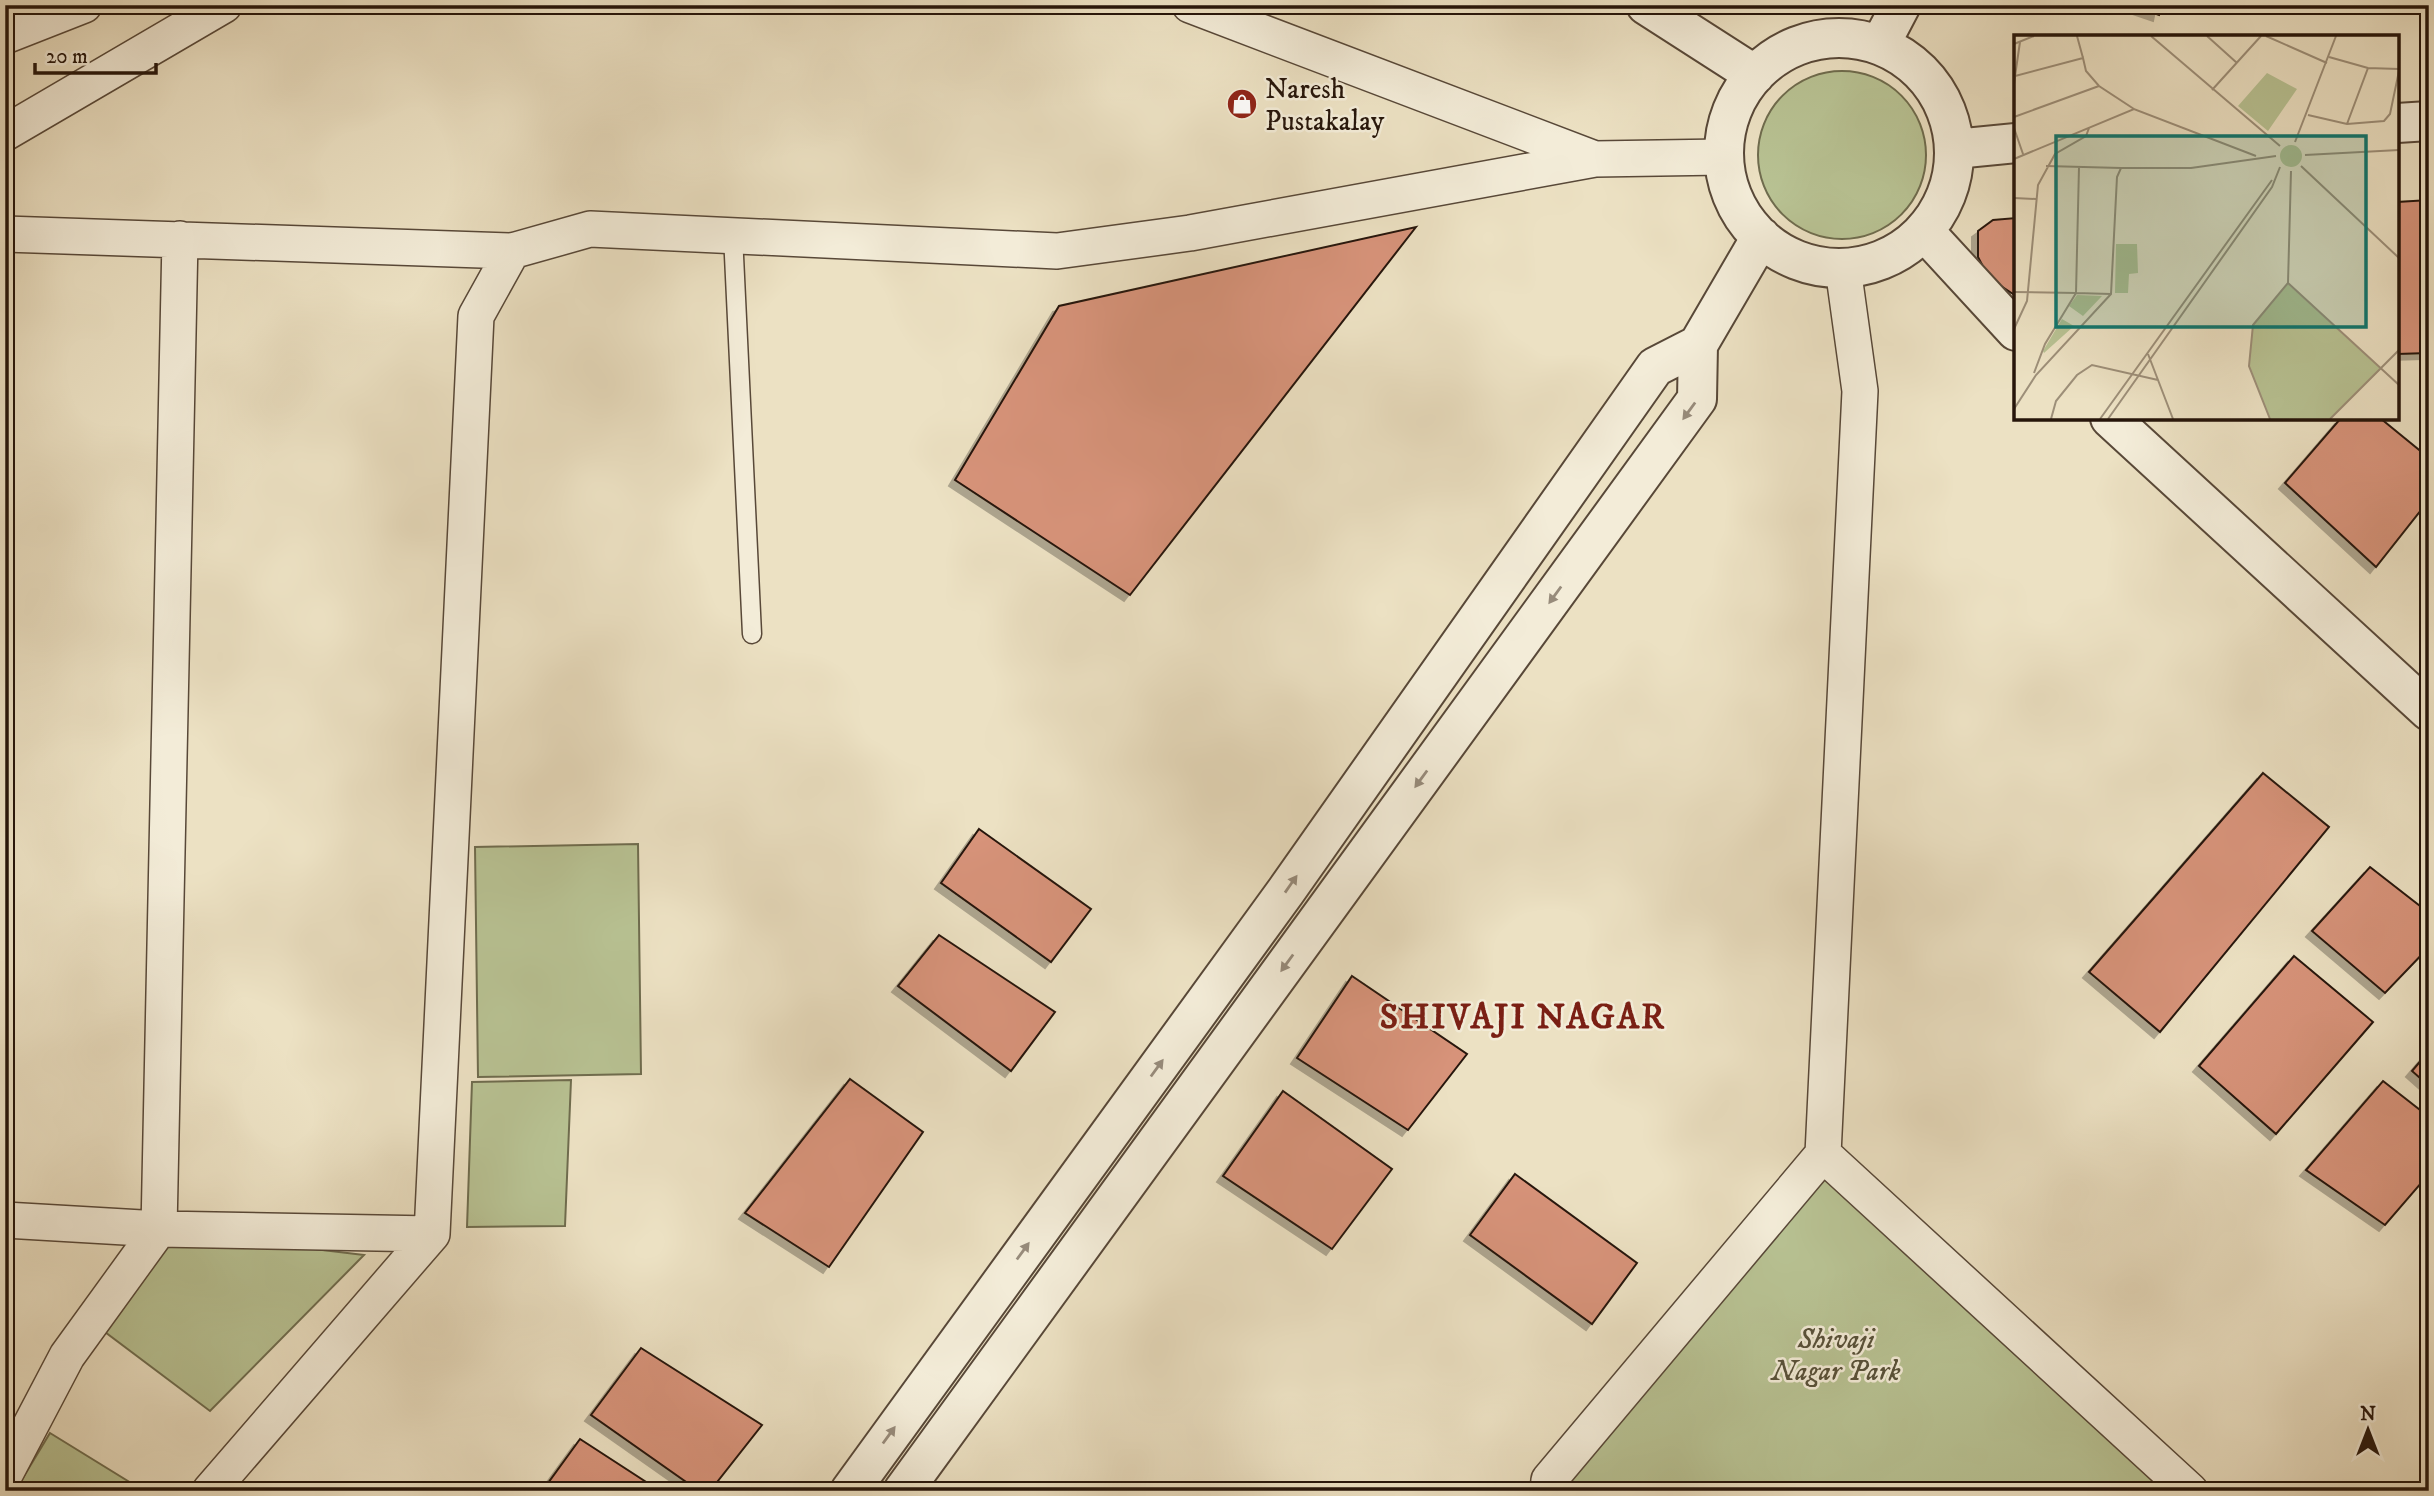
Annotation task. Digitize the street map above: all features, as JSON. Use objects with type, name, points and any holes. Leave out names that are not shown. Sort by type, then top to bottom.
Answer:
[{"type":"street","points":[[5,36],[84,5]]},
{"type":"street","points":[[5,133],[224,5]]},
{"type":"street","points":[[1190,5],[1595,159]]},
{"type":"street","points":[[1646,5],[1755,75]]},
{"type":"street","points":[[1880,45],[1901,5]]},
{"type":"street","points":[[1847,39],[1880,45],[1909,62],[1933,86],[1949,116],[1955,149],[1952,179],[1945,198],[1924,231],[1900,251],[1873,264],[1843,268],[1813,265],[1785,255],[1760,237],[1741,214],[1728,187],[1723,157],[1727,128],[1737,100],[1755,75],[1781,54],[1813,41],[1847,39]]},
{"type":"street","points":[[2399,123],[2429,121]]},
{"type":"street","points":[[1955,149],[2014,143]]},
{"type":"street","points":[[5,233],[512,251],[590,229],[1057,251],[1190,233],[1595,159],[1723,157]]},
{"type":"street","points":[[1924,231],[2014,329]]},
{"type":"street","points":[[903,1491],[1697,399],[1698,345],[1760,237]]},
{"type":"street","points":[[5,1475],[67,1356],[159,1229],[180,239]]},
{"type":"street","points":[[210,1491],[432,1234],[476,316],[512,251]]},
{"type":"street","points":[[1548,1491],[1549,1480],[1823,1154],[1860,391],[1843,268]]},
{"type":"street","points":[[850,1491],[1286,891],[1655,367],[1698,345]]},
{"type":"street","points":[[2112,420],[2429,711]]},
{"type":"street","points":[[1823,1154],[2190,1491]]},
{"type":"street","points":[[5,1220],[159,1229],[432,1234]]},
{"type":"lane","points":[[733,235],[752,634]]},
{"type":"green space","points":[[1842,71],[1874,77],[1901,96],[1920,123],[1926,155],[1920,187],[1901,214],[1874,233],[1842,239],[1810,233],[1783,214],[1764,187],[1758,155],[1764,123],[1783,96],[1810,77]]},
{"type":"green space","points":[[638,844],[641,1074],[478,1077],[475,847]]},
{"type":"green space","points":[[571,1080],[565,1226],[467,1227],[472,1082]]},
{"type":"green space","name":"Shivaji Nagar Park","points":[[1824,1156],[2188,1491],[1548,1491]]},
{"type":"green space","points":[[165,1242],[264,1243],[364,1255],[210,1411],[101,1329]]},
{"type":"green space","points":[[50,1433],[144,1491],[15,1491]]},
{"type":"building","points":[[2130,5],[2161,5],[2159,15]]},
{"type":"building","points":[[2429,200],[2429,353],[2399,354],[2399,202]]},
{"type":"building","points":[[2014,218],[2014,295],[1989,278],[1978,257],[1978,231],[1993,220]]},
{"type":"building","points":[[1416,227],[1130,595],[955,480],[1059,306]]},
{"type":"building","points":[[2339,420],[2382,420],[2429,458],[2429,500],[2376,567],[2285,483]]},
{"type":"building","points":[[2263,773],[2329,827],[2160,1032],[2089,972]]},
{"type":"building","points":[[979,829],[1091,909],[1051,962],[941,883]]},
{"type":"building","points":[[2370,867],[2429,913],[2429,947],[2385,993],[2312,931]]},
{"type":"building","points":[[939,935],[1055,1012],[1011,1071],[898,986]]},
{"type":"building","points":[[2294,956],[2373,1022],[2276,1134],[2199,1066]]},
{"type":"building","points":[[1352,976],[1467,1054],[1408,1130],[1297,1058]]},
{"type":"building","points":[[2429,1051],[2429,1086],[2412,1071]]},
{"type":"building","points":[[850,1079],[923,1132],[829,1267],[745,1213]]},
{"type":"building","points":[[2383,1081],[2429,1117],[2429,1174],[2385,1225],[2306,1170]]},
{"type":"building","points":[[1283,1091],[1392,1169],[1332,1249],[1223,1176]]},
{"type":"building","points":[[1515,1174],[1637,1263],[1592,1324],[1470,1235]]},
{"type":"building","points":[[641,1348],[762,1425],[710,1491],[699,1491],[591,1415]]},
{"type":"building","points":[[580,1439],[660,1491],[543,1490]]},
{"type":"place","name":"Naresh Pustakalay","points":[[1242,104]]},
{"type":"district","name":"SHIVAJI NAGAR","points":[[1523,1016]]}]
